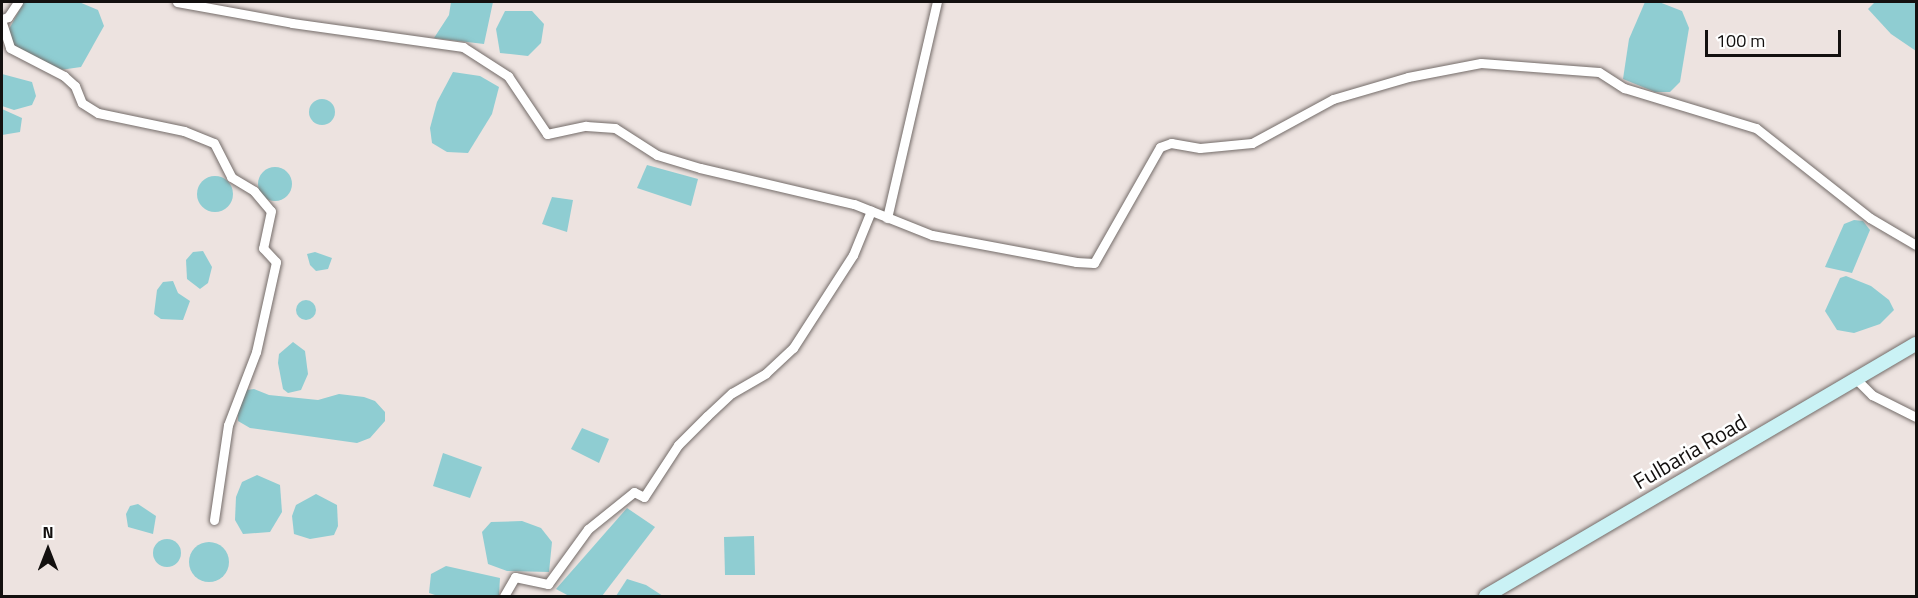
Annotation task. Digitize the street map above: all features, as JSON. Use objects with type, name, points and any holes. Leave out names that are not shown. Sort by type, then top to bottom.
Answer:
[{"type":"main road","name":"Fulbaria Road","points":[[1486,597],[1917,344]]},
{"type":"street","points":[[18,2],[8,17],[2,21],[10,48],[64,76],[75,86],[82,103],[98,113],[184,131],[214,143],[231,177],[254,191],[271,211],[263,248],[276,262],[256,352],[228,425],[214,520]]},
{"type":"street","points":[[177,2],[292,23],[463,46],[508,76],[547,134],[586,126],[615,128],[657,155],[871,211],[932,235],[1094,264],[1160,147],[1172,143],[1200,148],[1252,143],[1333,99],[1408,77],[1481,63],[1599,72],[1624,88],[1756,128],[1870,218],[1917,245]]},
{"type":"street","points":[[887,218],[937,2]]},
{"type":"street","points":[[504,597],[515,577],[548,584],[588,529],[634,492],[644,497],[678,445],[707,416],[732,393],[766,373],[793,348],[853,255],[871,211]]},
{"type":"street","points":[[1856,379],[1872,395],[1917,417]]},
{"type":"water","points":[[24,2],[79,2],[98,10],[104,26],[81,67],[60,70],[14,46],[8,31]]},
{"type":"water","points":[[451,2],[493,2],[484,44],[434,38],[449,15]]},
{"type":"water","points":[[1645,2],[1659,2],[1682,11],[1689,28],[1680,82],[1670,92],[1655,92],[1623,79],[1629,39]]},
{"type":"water","points":[[1875,2],[1916,2],[1916,51],[1891,34],[1868,9]]},
{"type":"water","points":[[505,11],[532,11],[544,24],[541,43],[528,56],[500,53],[496,29]]},
{"type":"water","points":[[453,72],[480,76],[499,87],[492,114],[468,153],[447,152],[432,143],[430,128],[437,102]]},
{"type":"water","points":[[2,74],[32,82],[36,96],[32,105],[14,110],[2,106]]},
{"type":"water","points":[[322,99],[331,103],[335,112],[331,121],[322,125],[313,121],[309,112],[313,103]]},
{"type":"water","points":[[2,109],[22,118],[20,132],[2,135]]},
{"type":"water","points":[[647,165],[698,179],[691,206],[637,188]]},
{"type":"water","points":[[275,167],[287,172],[292,184],[287,196],[275,201],[263,196],[258,184],[263,172]]},
{"type":"water","points":[[215,176],[228,181],[233,194],[228,207],[215,212],[202,207],[197,194],[202,181]]},
{"type":"water","points":[[552,197],[573,200],[567,232],[542,224]]},
{"type":"water","points":[[1854,220],[1863,221],[1870,230],[1852,273],[1825,267],[1844,224]]},
{"type":"water","points":[[203,251],[212,267],[208,283],[200,289],[187,279],[186,260],[193,252]]},
{"type":"water","points":[[315,252],[332,258],[328,269],[316,271],[310,265],[307,254]]},
{"type":"water","points":[[1846,276],[1871,286],[1889,300],[1894,310],[1880,324],[1854,333],[1837,330],[1825,311],[1840,278]]},
{"type":"water","points":[[173,281],[178,293],[190,301],[183,320],[161,319],[154,314],[157,290],[163,282]]},
{"type":"water","points":[[306,300],[313,303],[316,310],[313,317],[306,320],[299,317],[296,310],[299,303]]},
{"type":"water","points":[[293,342],[305,351],[308,374],[301,390],[288,393],[283,389],[278,363],[279,354]]},
{"type":"water","points":[[254,389],[269,395],[318,400],[339,394],[364,397],[375,401],[385,412],[385,421],[370,438],[357,443],[250,428],[238,421],[238,411],[241,397],[247,390]]},
{"type":"water","points":[[582,428],[609,439],[599,463],[571,449]]},
{"type":"water","points":[[443,453],[482,467],[470,498],[433,486]]},
{"type":"water","points":[[257,475],[280,485],[282,512],[270,532],[243,534],[235,520],[236,497],[242,482]]},
{"type":"water","points":[[316,494],[337,505],[338,526],[334,535],[310,539],[294,534],[292,516],[296,505]]},
{"type":"water","points":[[138,504],[156,516],[153,534],[128,527],[126,514],[130,506]]},
{"type":"water","points":[[627,508],[655,527],[602,596],[569,596],[556,589]]},
{"type":"water","points":[[522,521],[541,528],[552,542],[549,572],[507,571],[488,564],[482,532],[491,522]]},
{"type":"water","points":[[754,536],[755,575],[725,575],[724,537]]},
{"type":"water","points":[[167,539],[177,543],[181,553],[177,563],[167,567],[157,563],[153,553],[157,543]]},
{"type":"water","points":[[209,542],[217,543],[223,548],[228,554],[228,570],[223,576],[217,581],[209,582],[201,581],[195,576],[190,570],[189,562],[190,554],[195,548],[201,543]]},
{"type":"water","points":[[446,566],[500,578],[499,595],[438,596],[429,593],[431,574]]},
{"type":"water","points":[[627,579],[646,585],[663,596],[616,596]]}]
